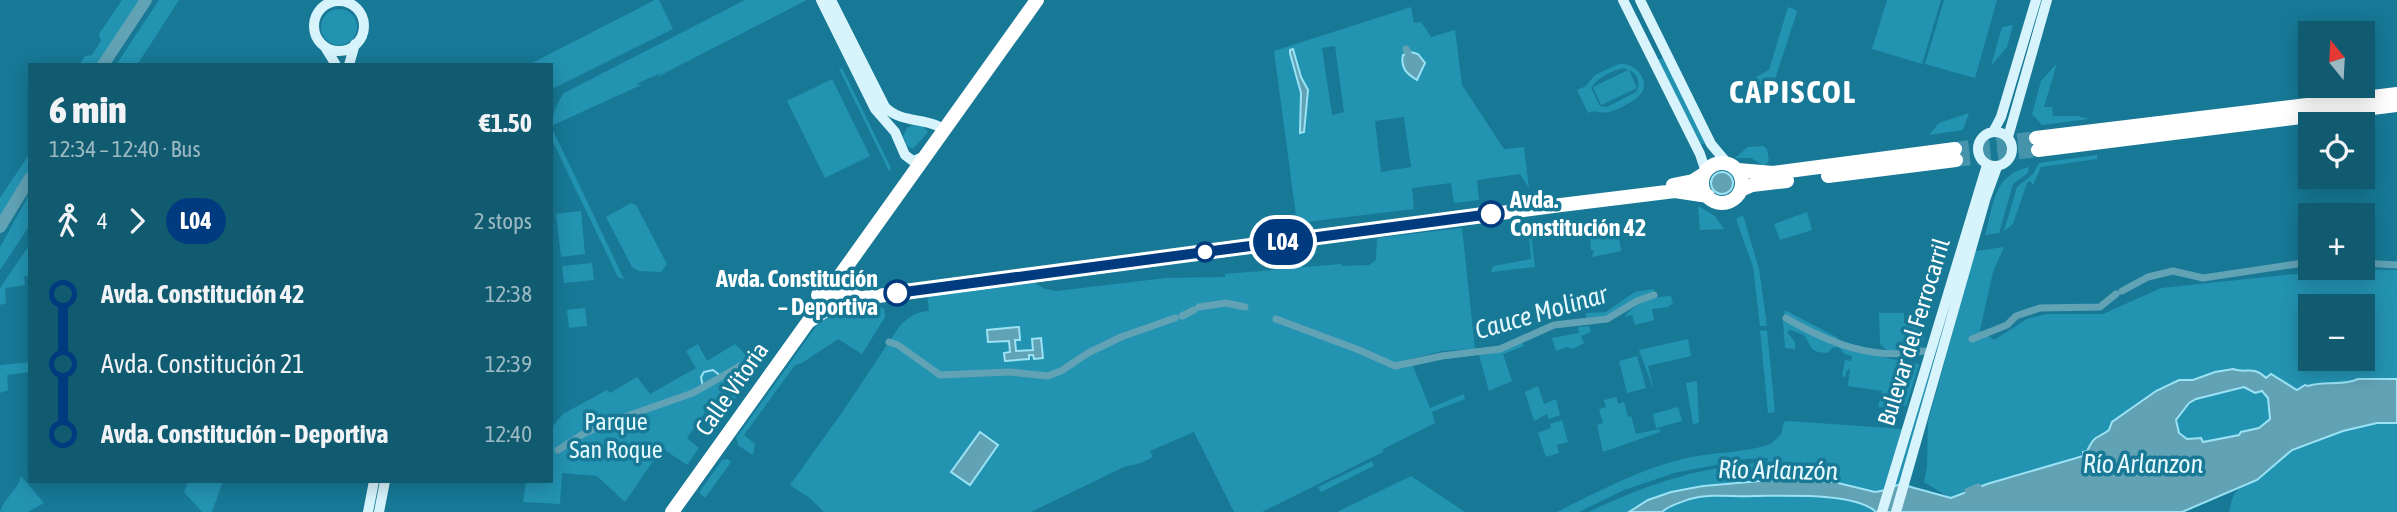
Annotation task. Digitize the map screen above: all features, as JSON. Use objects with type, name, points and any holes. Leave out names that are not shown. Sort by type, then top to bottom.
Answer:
[{"type":"highway","name":"Calle Vitoria","points":[[836,277],[848,266],[920,158],[938,126],[1027,0]]},
{"type":"highway","name":"Calle Vitoria","points":[[663,512],[1037,0]]},
{"type":"highway","points":[[2037,144],[2343,106],[2397,94]]},
{"type":"highway","points":[[2343,106],[2397,105]]},
{"type":"highway","points":[[808,322],[832,306],[861,292],[1686,183],[1715,164],[1773,173],[1956,155],[1759,184],[1741,190]]},
{"type":"highway","points":[[824,295],[1675,191],[1708,197],[1716,202],[1727,202],[1735,198],[1743,182],[1733,167]]},
{"type":"highway","points":[[1705,173],[1703,187],[1708,197]]},
{"type":"highway","points":[[848,266],[861,292]]},
{"type":"highway","points":[[836,277],[861,292]]},
{"type":"highway","name":"Calle Vitoria","points":[[672,512],[808,322],[824,295]]},
{"type":"main road","points":[[821,0],[875,109],[897,136],[903,153],[920,158]]},
{"type":"main road","points":[[831,0],[882,103],[893,114],[938,126]]},
{"type":"main road","points":[[1623,0],[1698,150],[1705,173]]},
{"type":"main road","points":[[1640,0],[1711,144],[1733,167]]},
{"type":"main road","points":[[1993,132],[2002,114],[2036,0]]},
{"type":"main road","points":[[2008,137],[2047,0]]},
{"type":"main road","points":[[335,63],[317,39],[314,24],[318,12],[327,3],[346,1],[357,10],[363,22],[362,34],[355,44],[350,63]]},
{"type":"main road","points":[[325,47],[341,51],[355,44]]},
{"type":"main road","points":[[897,136],[899,129],[909,119]]},
{"type":"main road","points":[[1993,132],[2008,137],[2013,145],[2013,152],[2006,164],[1992,166],[1980,158],[1978,146],[1985,136],[1993,132]]},
{"type":"main road","name":"Bulevar del Ferrocarril","points":[[1882,512],[1992,166]]},
{"type":"main road","name":"Bulevar del Ferrocarril","points":[[1896,512],[1987,193],[1992,166]]},
{"type":"main road","points":[[368,512],[374,483]]},
{"type":"main road","points":[[379,512],[385,483]]},
{"type":"green space","points":[[122,0],[141,0],[98,63],[80,63],[85,56],[92,55],[101,41],[99,34]]},
{"type":"green space","points":[[159,0],[179,0],[138,63],[117,63]]},
{"type":"green space","points":[[655,0],[659,0],[673,29],[554,88],[553,63],[532,63]]},
{"type":"green space","points":[[745,0],[807,0],[657,77],[661,73],[636,84],[641,85],[553,125],[555,109],[564,93]]},
{"type":"green space","points":[[1887,0],[1941,0],[1922,64],[1872,49]]},
{"type":"green space","points":[[1944,0],[1997,0],[1975,78],[1925,64]]},
{"type":"green space","points":[[1411,7],[1414,23],[1421,22],[1431,37],[1455,30],[1462,85],[1504,149],[1524,147],[1529,188],[1520,174],[1477,180],[1479,200],[1454,203],[1451,183],[1412,188],[1414,209],[1297,223],[1274,51]],"holes":[[[1335,46],[1344,112],[1332,115],[1322,48]],[[1404,117],[1411,167],[1381,172],[1375,121]]]},
{"type":"green space","points":[[1788,7],[1797,12],[1772,88],[1762,97],[1752,79],[1769,70]]},
{"type":"green space","points":[[339,9],[352,14],[357,27],[352,40],[339,45],[326,40],[321,27],[326,14]]},
{"type":"green space","points":[[2013,25],[2007,47],[1991,66],[2002,27]]},
{"type":"green space","points":[[1663,58],[1706,143],[1701,145],[1658,60]]},
{"type":"green space","points":[[2057,63],[2044,107],[2052,107],[2053,116],[2089,119],[2042,125],[2032,114],[2041,81]]},
{"type":"green space","points":[[1619,64],[1626,64],[1642,76],[1643,89],[1634,100],[1619,108],[1609,112],[1588,113],[1577,90],[1586,86],[1595,75]],"holes":[[[1624,68],[1628,70],[1593,87],[1601,105],[1637,88],[1629,70],[1638,79],[1638,85],[1636,92],[1607,107],[1600,106],[1591,88],[1594,84],[1615,71]]]},
{"type":"green space","points":[[842,68],[891,168],[889,171],[839,69]]},
{"type":"green space","points":[[832,79],[870,156],[825,178],[787,101]]},
{"type":"green space","points":[[1969,113],[1963,130],[1929,135],[1939,123]]},
{"type":"green space","points":[[913,125],[922,126],[928,132],[913,149],[906,145],[903,136],[907,128]]},
{"type":"green space","points":[[553,131],[624,279],[618,277],[553,142]]},
{"type":"green space","points":[[1763,146],[1767,149],[1769,161],[1764,166],[1751,158],[1735,158],[1748,147]]},
{"type":"green space","points":[[2097,155],[2097,159],[2041,167],[2033,185],[2030,181],[2027,183],[2013,224],[2004,231],[2017,187],[2033,174],[2039,163]]},
{"type":"green space","points":[[28,156],[28,177],[0,220],[0,198]]},
{"type":"green space","points":[[2029,167],[2028,173],[2013,184],[1999,233],[1985,235],[1993,202],[2002,184],[2017,171]]},
{"type":"green space","points":[[28,197],[28,228],[0,270],[0,247]]},
{"type":"green space","points":[[631,203],[636,205],[667,264],[661,272],[639,271],[632,267],[606,217]]},
{"type":"green space","points":[[1698,206],[1715,216],[1724,229],[1700,230]]},
{"type":"green space","points":[[581,211],[585,254],[561,257],[556,214]]},
{"type":"green space","points":[[1807,212],[1812,230],[1780,240],[1774,224]]},
{"type":"green space","points":[[1743,215],[1759,269],[1767,326],[1760,326],[1753,267],[1736,219]]},
{"type":"green space","points":[[1528,225],[1535,267],[1491,272],[1493,266],[1531,259]]},
{"type":"green space","points":[[1462,228],[1475,349],[1442,351],[1410,359],[1430,408],[1464,394],[1465,399],[1432,412],[1435,423],[1383,449],[1383,452],[1262,512],[1234,512],[1194,432],[1150,451],[1153,457],[1141,463],[1124,467],[1031,512],[824,512],[790,485],[899,327],[912,316],[929,311],[927,296],[1035,283],[1056,291],[1166,278],[1225,277],[1225,274],[1340,264],[1369,265],[1376,260],[1377,238]]},
{"type":"green space","points":[[1618,230],[1621,251],[1592,257],[1594,250],[1591,250],[1592,235],[1589,233]]},
{"type":"green space","points":[[28,247],[28,275],[24,276],[25,285],[6,288],[6,303],[0,305],[0,288]]},
{"type":"green space","points":[[2004,247],[1993,272],[1980,330],[1994,340],[2027,319],[2046,314],[2103,314],[2161,288],[2298,274],[2298,280],[2375,280],[2375,270],[2397,270],[2397,379],[2358,379],[2312,385],[2297,390],[2272,374],[2266,378],[2261,373],[2233,369],[2193,380],[2179,380],[2156,391],[2112,422],[2110,430],[2097,435],[2083,455],[1969,489],[1950,498],[1924,482],[1928,422],[1975,251]]},
{"type":"green space","points":[[1964,253],[1900,481],[1913,486],[1905,512],[1588,512],[1675,478],[1742,464],[1767,462],[1768,458],[1746,459],[1674,473],[1624,490],[1579,512],[1557,512],[1652,468],[1686,458],[1771,444],[1781,434],[1784,422],[1788,421],[1904,429]]},
{"type":"green space","points":[[592,263],[594,280],[564,283],[562,266]]},
{"type":"green space","points":[[1654,289],[1654,294],[1640,298],[1608,318],[1587,321],[1586,313],[1606,312],[1635,292]]},
{"type":"green space","points":[[1671,296],[1673,304],[1669,307],[1652,309],[1654,320],[1635,325],[1632,315],[1624,317],[1645,301]]},
{"type":"green space","points":[[874,302],[884,309],[885,317],[862,354],[838,339],[795,365],[744,435],[755,444],[753,455],[739,446],[736,438],[820,321],[833,311]]},
{"type":"green space","points":[[585,308],[587,326],[569,328],[567,310]]},
{"type":"green space","points":[[1785,310],[1838,338],[1838,341],[1787,316],[1786,320],[1835,344],[1919,364],[1906,406],[1892,402],[1889,408],[1878,407],[1882,391],[1848,386],[1850,368],[1846,377],[1842,376],[1845,360],[1851,361],[1852,356],[1845,354],[1838,347],[1832,348],[1828,353],[1817,352],[1804,335],[1791,330],[1787,332],[1795,342],[1795,349],[1785,348]]},
{"type":"green space","points":[[1879,313],[1904,313],[1904,323],[1919,325],[1920,331],[1925,335],[1921,349],[1888,351],[1880,344]]},
{"type":"green space","points":[[1589,326],[1591,332],[1581,336],[1584,343],[1573,349],[1567,347],[1556,351],[1552,338],[1579,333],[1578,327]]},
{"type":"green space","points":[[1767,330],[1775,412],[1768,413],[1760,331]]},
{"type":"green space","points":[[1688,339],[1691,356],[1648,366],[1654,390],[1639,350]]},
{"type":"green space","points":[[1522,342],[1524,346],[1503,354],[1512,381],[1489,391],[1479,355]]},
{"type":"green space","name":"Parque San Roque","points":[[698,344],[707,361],[735,344],[749,358],[762,360],[727,410],[713,401],[687,438],[699,448],[687,465],[662,448],[625,502],[597,476],[562,473],[560,504],[523,502],[526,483],[553,483],[553,426],[563,414],[607,390],[610,393],[637,377],[650,394],[696,368],[686,351]]},
{"type":"green space","points":[[1637,356],[1646,388],[1627,393],[1619,361]]},
{"type":"green space","points":[[28,362],[28,372],[7,375],[8,390],[0,393],[0,365]]},
{"type":"green space","points":[[1697,381],[1699,423],[1693,424],[1686,383]]},
{"type":"green space","points":[[1538,386],[1544,404],[1556,399],[1560,415],[1549,419],[1547,414],[1534,421],[1525,392]]},
{"type":"green space","points":[[2244,387],[2255,393],[2261,391],[2268,398],[2270,419],[2259,428],[2241,432],[2239,436],[2203,442],[2201,439],[2187,439],[2179,433],[2176,420],[2189,403]]},
{"type":"green space","points":[[1617,397],[1618,404],[1624,402],[1636,434],[1659,429],[1660,432],[1603,452],[1597,425],[1603,423],[1599,409],[1606,407],[1604,400]]},
{"type":"green space","points":[[1678,407],[1682,421],[1656,428],[1653,414]]},
{"type":"green space","points":[[1562,420],[1568,442],[1557,445],[1559,453],[1546,457],[1538,433],[1551,428],[1550,424]]},
{"type":"green space","points":[[2377,423],[2397,423],[2397,512],[2229,512],[2238,490],[2259,478],[2293,450],[2322,438]]},
{"type":"green space","points":[[722,460],[731,462],[705,498],[700,491]]},
{"type":"green space","points":[[1372,461],[1374,466],[1321,492],[1318,487]]},
{"type":"green space","points":[[21,476],[44,503],[28,512],[0,512],[17,486]]},
{"type":"green space","points":[[1411,476],[1465,512],[1337,512]]},
{"type":"green space","points":[[187,483],[222,483],[212,512],[202,512],[184,492]]},
{"type":"water","points":[[1293,49],[1301,77],[1308,90],[1304,132],[1300,133],[1301,93],[1290,53]]},
{"type":"water","points":[[1411,52],[1418,54],[1425,63],[1417,80],[1403,67],[1403,55]]},
{"type":"water","points":[[1722,172],[1730,175],[1733,183],[1730,191],[1722,194],[1714,191],[1711,183],[1714,175]]},
{"type":"water","points":[[1019,327],[1020,340],[1015,340],[1016,351],[1033,350],[1032,339],[1041,338],[1043,358],[1034,359],[1033,355],[1029,355],[1029,359],[1005,361],[1004,353],[1010,352],[1009,341],[988,342],[987,330]]},
{"type":"water","name":"Río Arlanzon","points":[[2233,369],[2254,371],[2266,378],[2271,374],[2297,390],[2305,385],[2358,379],[2397,379],[2397,423],[2377,423],[2343,431],[2292,450],[2257,480],[2182,512],[1876,512],[1853,501],[1836,498],[1706,496],[1690,499],[1662,512],[1629,512],[1648,500],[1671,492],[1703,486],[1772,480],[1834,482],[1875,492],[1900,484],[1951,498],[1987,484],[2083,456],[2083,452],[2087,451],[2094,439],[2109,430],[2112,422],[2156,391],[2179,380],[2193,380]],"holes":[[[2244,387],[2255,393],[2262,391],[2268,398],[2270,419],[2259,428],[2203,442],[2201,438],[2187,439],[2179,433],[2176,420],[2189,403],[2196,399]]]},
{"type":"water","points":[[980,432],[998,445],[970,485],[951,472]]},
{"type":"waterway","points":[[104,63],[146,0]]},
{"type":"waterway","points":[[1406,49],[1408,53]]},
{"type":"waterway","points":[[0,227],[28,181]]},
{"type":"waterway","name":"Cauce Molinar","points":[[2122,291],[2148,277],[2173,271],[2203,278],[2298,264]]},
{"type":"waterway","name":"Cauce Molinar","points":[[2375,264],[2397,265]]},
{"type":"waterway","name":"Cauce Molinar","points":[[1972,339],[2007,325],[2016,316],[2040,308],[2100,307],[2116,294]]},
{"type":"waterway","name":"Cauce Molinar","points":[[1276,319],[1395,366],[1442,356],[1500,349],[1554,325],[1607,319],[1637,301],[1654,295]]},
{"type":"waterway","name":"Cauce Molinar","points":[[1199,307],[1226,303],[1245,307]]},
{"type":"waterway","name":"Cauce Molinar","points":[[1182,316],[1194,310]]},
{"type":"waterway","name":"Cauce Molinar","points":[[889,342],[898,345],[940,375],[1010,372],[1048,376],[1121,337],[1175,318]]},
{"type":"waterway","name":"Cauce Molinar","points":[[1786,318],[1852,348],[1887,354],[1924,351]]},
{"type":"waterway","name":"Cauce Molinar","points":[[558,450],[604,424],[693,393],[740,366]]},
{"type":"waterway","name":"Cauce Molinar","points":[[703,387],[701,377],[704,372],[713,370],[722,377]]},
{"type":"waterway","points":[[1968,491],[1978,487]]},
{"type":"tunnel","points":[[1955,149],[2036,138]]},
{"type":"tunnel","points":[[1956,160],[2038,150]]},
{"type":"bus line","name":"L04","points":[[897,293],[1491,214]]},
{"type":"place","name":"Avda. Constitución 42","points":[[1491,214]]},
{"type":"place","name":"Avda. Constitución – Deportiva","points":[[897,293]]},
{"type":"district","name":"CAPISCOL","points":[[1793,92]]},
{"type":"water label","name":"Río Arlanzón","points":[[1778,470]]}]
